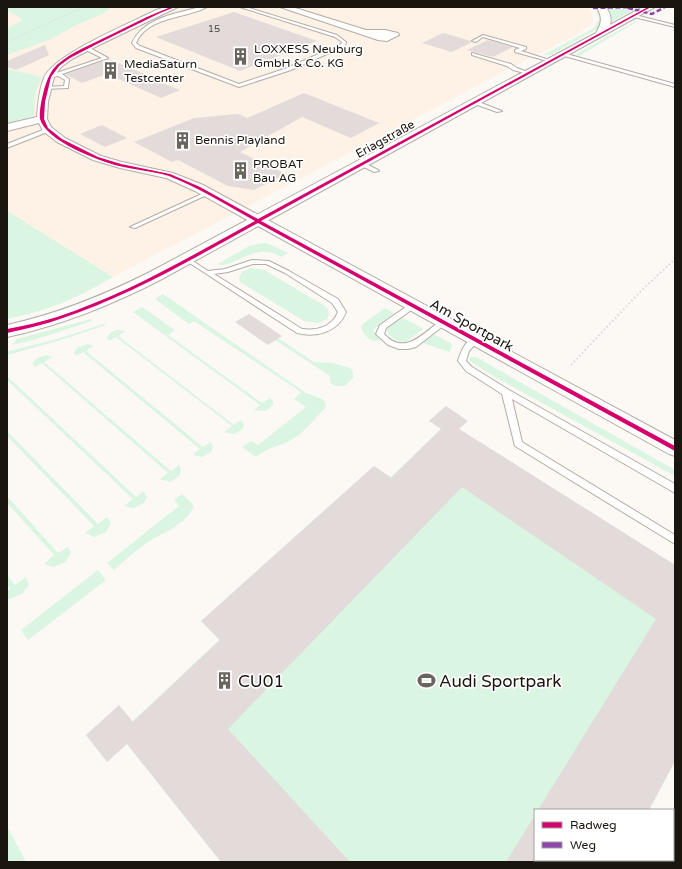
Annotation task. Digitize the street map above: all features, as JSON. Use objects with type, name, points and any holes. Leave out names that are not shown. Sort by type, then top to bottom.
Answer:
[{"type":"street","points":[[48,130],[42,119],[46,88],[49,77],[58,65],[86,48],[155,11],[174,7]]},
{"type":"street","points":[[284,7],[366,33]]},
{"type":"street","points":[[600,35],[607,20],[605,12],[601,7]]},
{"type":"street","name":"Eriagstraße","points":[[7,331],[77,312],[130,289],[187,260],[650,7]]},
{"type":"street","points":[[7,128],[17,124],[42,119]]},
{"type":"street","name":"Am Sportpark","points":[[48,130],[61,140],[97,158],[120,165],[169,175],[208,193],[675,449]]},
{"type":"lane","points":[[205,7],[158,21],[140,33],[134,39],[134,43],[138,47],[239,86],[252,83],[289,69],[343,45]]},
{"type":"lane","points":[[272,22],[242,11],[244,8],[336,36],[344,42],[343,45]]},
{"type":"lane","points":[[635,16],[675,26]]},
{"type":"lane","points":[[474,41],[483,36],[524,48],[517,51],[551,61]]},
{"type":"lane","points":[[336,42],[343,45]]},
{"type":"lane","points":[[49,77],[106,58],[86,48]]},
{"type":"lane","points":[[474,54],[509,65],[515,69],[528,73]]},
{"type":"lane","points":[[563,54],[675,86]]},
{"type":"lane","points":[[46,88],[66,86],[67,79],[58,74]]},
{"type":"lane","points":[[474,102],[499,111]]},
{"type":"lane","points":[[7,146],[48,130]]},
{"type":"lane","points":[[362,164],[376,171]]},
{"type":"lane","points":[[133,227],[208,193]]},
{"type":"lane","points":[[187,260],[207,273],[300,331],[309,333],[329,328],[340,319],[342,312],[335,301],[281,268],[267,262],[252,262],[226,271],[207,273]]},
{"type":"lane","points":[[413,306],[383,327],[380,334],[383,338],[396,346],[407,347],[443,323]]},
{"type":"lane","points":[[475,340],[466,350],[462,361],[468,369],[675,489]]},
{"type":"lane","points":[[506,392],[518,444],[675,540]]},
{"type":"path","points":[[7,42],[83,7]]},
{"type":"path","points":[[267,137],[272,139]]},
{"type":"path","points":[[571,365],[675,259]]},
{"type":"shaded area","points":[[7,7],[14,7],[9,8],[20,17],[21,21],[7,28]]},
{"type":"shaded area","points":[[110,7],[588,7],[592,13],[593,23],[582,31],[113,277],[7,211],[7,125],[14,121],[34,116],[35,93],[42,77],[7,69],[7,55],[49,40],[106,12]]},
{"type":"green space","points":[[9,8],[110,8],[106,12],[49,40],[7,55],[7,28],[21,21],[20,17],[7,11]]},
{"type":"green space","points":[[597,9],[599,9],[602,22],[597,29],[550,55],[543,55],[594,28],[599,19]]},
{"type":"green space","points":[[607,9],[623,9],[632,11],[611,22],[610,14]]},
{"type":"green space","points":[[638,21],[579,56],[576,54]]},
{"type":"green space","points":[[7,69],[42,77],[35,93],[34,116],[14,121],[7,125]]},
{"type":"green space","points":[[7,211],[113,277],[62,303],[7,319]]},
{"type":"green space","points":[[264,243],[288,253],[281,257],[271,253],[262,252],[224,265],[218,264],[249,246]]},
{"type":"green space","points":[[250,268],[264,270],[325,306],[328,309],[329,315],[327,319],[319,323],[304,321],[240,282],[239,277],[242,272]]},
{"type":"green space","points":[[163,294],[306,393],[322,399],[326,404],[325,408],[306,429],[297,436],[288,442],[261,453],[256,457],[242,447],[251,441],[258,445],[306,407],[294,399],[301,392],[194,321],[189,324],[155,299]]},
{"type":"green space","points":[[142,307],[175,330],[168,335],[262,403],[270,398],[273,401],[273,405],[266,411],[254,410],[260,405],[133,312]]},
{"type":"green space","points":[[385,308],[394,313],[373,330],[380,340],[373,341],[364,334],[361,327],[364,323]]},
{"type":"green space","points":[[402,317],[423,329],[406,342],[395,339],[390,336],[387,331],[387,328]]},
{"type":"green space","points":[[91,319],[92,321],[37,339],[12,345],[17,339]]},
{"type":"green space","points":[[104,324],[106,325],[58,341],[7,355],[9,351],[57,339]]},
{"type":"green space","points":[[117,330],[126,331],[118,336],[234,425],[241,420],[244,424],[243,429],[234,434],[224,432],[232,426],[116,337],[109,341],[107,337],[111,332]]},
{"type":"green space","points":[[435,335],[451,343],[452,347],[449,352],[423,343],[428,337]]},
{"type":"green space","points":[[278,338],[314,362],[333,363],[350,368],[353,372],[353,378],[345,386],[334,386],[330,382],[330,376],[275,340]]},
{"type":"green space","points":[[88,344],[93,346],[86,351],[203,447],[211,442],[213,447],[211,452],[202,457],[193,455],[200,449],[83,352],[76,356],[74,352],[78,347]]},
{"type":"green space","points":[[47,355],[53,357],[44,362],[171,471],[179,465],[181,470],[179,476],[170,482],[160,479],[168,473],[42,363],[34,367],[33,363],[37,358]]},
{"type":"green space","points":[[471,357],[476,357],[675,470],[675,476],[495,377],[470,361],[469,359]]},
{"type":"green space","points":[[7,376],[136,497],[144,491],[147,497],[144,503],[134,508],[124,506],[133,499],[7,380]]},
{"type":"green space","name":"Audi Sportpark","points":[[441,429],[459,429],[675,565],[675,761],[650,809],[534,809],[534,861],[622,862],[221,862],[119,734],[219,640],[201,621],[374,466],[391,477]]},
{"type":"green space","points":[[7,431],[98,524],[107,517],[111,523],[106,532],[94,537],[85,533],[94,526],[7,436]]},
{"type":"green space","points":[[182,494],[192,503],[194,507],[184,520],[139,548],[114,570],[107,563],[179,506],[174,500]]},
{"type":"green space","points":[[7,496],[58,553],[68,547],[71,552],[66,562],[53,567],[44,564],[54,555],[7,503]]},
{"type":"green space","points":[[98,570],[106,580],[28,640],[21,630]]},
{"type":"green space","points":[[7,575],[15,585],[26,577],[29,585],[22,594],[7,600],[7,591],[10,589],[7,585]]},
{"type":"green space","points":[[7,826],[26,862],[9,862],[7,859]]},
{"type":"building","name":"LOXXESS Neuburg GmbH & Co. KG","points":[[234,12],[317,41],[240,71],[156,37]]},
{"type":"building","points":[[443,33],[472,42],[452,52],[422,43]]},
{"type":"building","points":[[488,40],[513,47],[493,57],[467,50]]},
{"type":"building","points":[[45,45],[49,55],[16,70],[7,67],[7,61]]},
{"type":"building","name":"MediaSaturn Testcenter","points":[[109,59],[180,90],[161,98],[107,74],[82,83],[65,74]]},
{"type":"building","points":[[304,93],[379,123],[351,138],[302,117],[240,152],[286,174],[254,190],[228,186],[178,160],[172,162],[134,142],[194,118],[238,114],[247,118]]},
{"type":"building","points":[[102,125],[127,138],[105,147],[80,134]]},
{"type":"building","points":[[249,314],[282,336],[268,345],[235,322]]},
{"type":"building","name":"CU01","points":[[446,406],[468,421],[459,429],[675,565],[675,761],[650,809],[539,809],[656,619],[462,487],[228,729],[350,862],[221,862],[127,744],[107,762],[86,735],[119,705],[133,722],[220,640],[201,621],[374,466],[391,478],[441,429],[429,421]]},
{"type":"building","points":[[534,817],[535,862],[506,862]]},
{"type":"marked path","points":[[593,8],[631,7]]},
{"type":"marked path","points":[[628,8],[652,14],[665,7]]},
{"type":"cycle path","points":[[174,7],[159,12],[94,44],[69,57],[58,65],[49,77],[43,102],[42,119],[47,129],[61,140],[97,158],[120,165],[169,175],[199,188],[675,449]]},
{"type":"cycle path","points":[[7,331],[58,318],[83,309],[156,276],[650,7]]},
{"type":"place","name":"LOXXESS Neuburg GmbH & Co. KG","points":[[241,56]]},
{"type":"place","name":"MediaSaturn Testcenter","points":[[111,71]]},
{"type":"place","name":"Bennis Playland","points":[[182,140]]},
{"type":"place","name":"PROBAT Bau AG","points":[[240,171]]},
{"type":"place","name":"CU01","points":[[225,681]]},
{"type":"place","name":"Audi Sportpark","points":[[426,681]]}]
